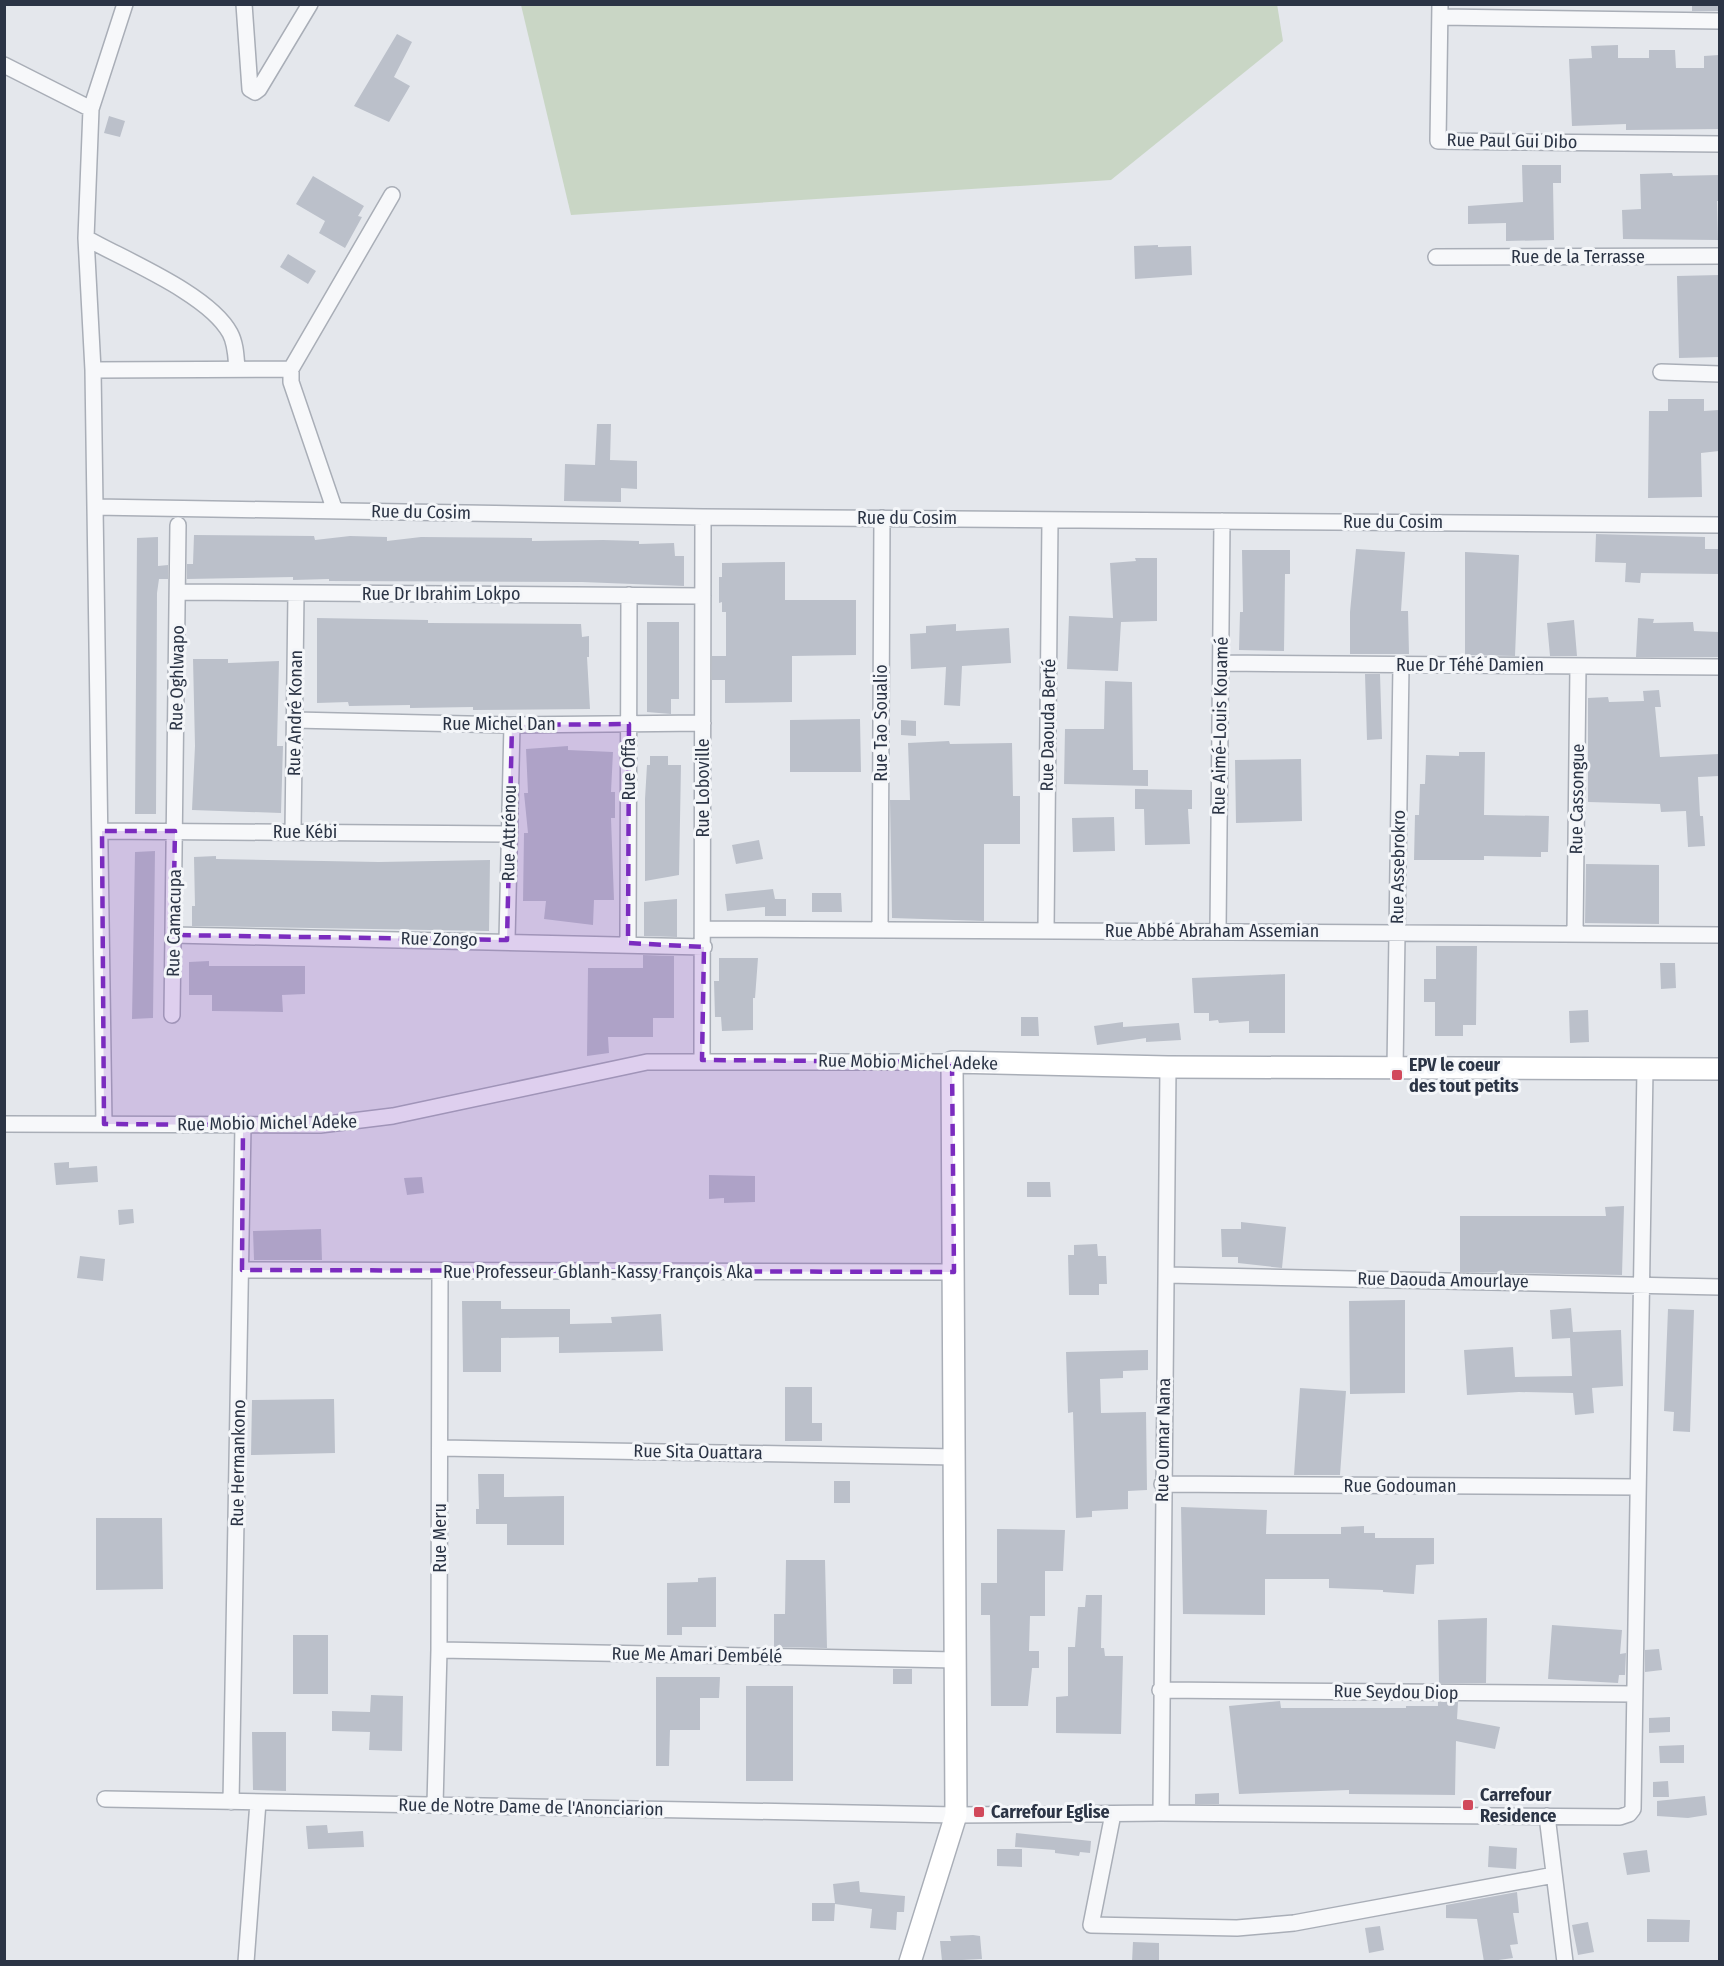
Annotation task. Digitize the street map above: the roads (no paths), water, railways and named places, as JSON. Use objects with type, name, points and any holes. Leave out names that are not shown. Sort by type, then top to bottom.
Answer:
[{"type":"street","points":[[104,1124],[102,831],[94,589],[93,370],[86,238],[91,109],[125,4]]},
{"type":"street","points":[[244,4],[250,89],[255,92],[260,89],[310,4]]},
{"type":"street","points":[[1441,11],[1719,21]]},
{"type":"street","name":"Rue Paul Gui Dibo","points":[[1441,11],[1438,141],[1719,144]]},
{"type":"street","points":[[4,65],[91,109]]},
{"type":"street","points":[[335,511],[291,382],[291,369],[392,195]]},
{"type":"street","points":[[86,238],[189,293],[216,314],[231,334],[237,369]]},
{"type":"street","name":"Rue de la Terrasse","points":[[1436,257],[1719,256]]},
{"type":"street","points":[[93,370],[291,369]]},
{"type":"street","points":[[1661,372],[1719,374]]},
{"type":"street","name":"Rue du Cosim","points":[[95,507],[703,517],[1719,525]]},
{"type":"street","name":"Rue Loboville","points":[[702,1060],[703,517]]},
{"type":"street","name":"Rue Tao Soualio","points":[[880,928],[882,518]]},
{"type":"street","name":"Rue Daouda Berté","points":[[1046,930],[1050,520]]},
{"type":"street","name":"Rue Aimé-Louis Kouamé","points":[[1218,931],[1222,521]]},
{"type":"street","name":"Rue Oghlwapo","points":[[176,831],[178,525]]},
{"type":"street","name":"Rue Dr Ibrahim Lokpo","points":[[178,592],[703,596]]},
{"type":"street","name":"Rue André Konan","points":[[293,832],[296,593]]},
{"type":"street","name":"Rue Offa","points":[[628,595],[628,943]]},
{"type":"street","name":"Rue Dr Téhé Damien","points":[[1221,663],[1719,667]]},
{"type":"street","name":"Rue Assebrokro","points":[[1395,1069],[1401,665]]},
{"type":"street","name":"Rue Cassongue","points":[[1575,933],[1578,666]]},
{"type":"street","name":"Rue Michel Dan","points":[[295,720],[512,725],[703,723]]},
{"type":"street","name":"Rue Attrénou","points":[[507,940],[512,725]]},
{"type":"street","name":"Rue Kébi","points":[[102,831],[508,834]]},
{"type":"street","name":"Rue Camacupa","points":[[172,1015],[176,831]]},
{"type":"street","name":"Rue Abbé Abraham Assemian","points":[[704,929],[880,928],[1719,934]]},
{"type":"street","name":"Rue Zongo","points":[[173,935],[507,940],[704,947]]},
{"type":"street","name":"Rue Mobio Michel Adeke","points":[[4,1124],[243,1125],[358,1122],[614,1067],[646,1062],[702,1060],[1168,1067],[1719,1069]]},
{"type":"street","points":[[910,1962],[956,1815],[952,1062]]},
{"type":"street","name":"Rue Oumar Nana","points":[[1161,1813],[1160,1690],[1168,1067]]},
{"type":"street","points":[[1633,1694],[1645,1069]]},
{"type":"street","name":"Rue Hermankono","points":[[231,1802],[243,1125]]},
{"type":"street","name":"Rue Professeur Gblanh-Kassy François Aka","points":[[242,1270],[954,1272]]},
{"type":"street","name":"Rue Meru","points":[[435,1804],[441,1448],[440,1272]]},
{"type":"street","name":"Rue Daouda Amourlaye","points":[[1167,1275],[1719,1287]]},
{"type":"street","name":"Rue Sita Ouattara","points":[[441,1448],[955,1457]]},
{"type":"street","name":"Rue Godouman","points":[[1162,1484],[1637,1487]]},
{"type":"street","name":"Rue Me Amari Dembélé","points":[[439,1650],[956,1660]]},
{"type":"street","name":"Rue Seydou Diop","points":[[1160,1690],[1633,1694]]},
{"type":"street","name":"Rue de Notre Dame de l'Anonciarion","points":[[105,1799],[956,1815],[1161,1813],[1620,1817],[1629,1814],[1633,1809],[1633,1694]]},
{"type":"street","points":[[246,1962],[258,1802]]},
{"type":"street","points":[[1113,1814],[1091,1924],[1238,1928],[1294,1923],[1554,1875]]},
{"type":"street","points":[[1547,1816],[1565,1962]]},
{"type":"place","name":"EPV le coeur des tout petits","points":[[1397,1075]]},
{"type":"place","name":"Carrefour Residence","points":[[1468,1805]]},
{"type":"place","name":"Carrefour Eglise","points":[[979,1812]]}]
